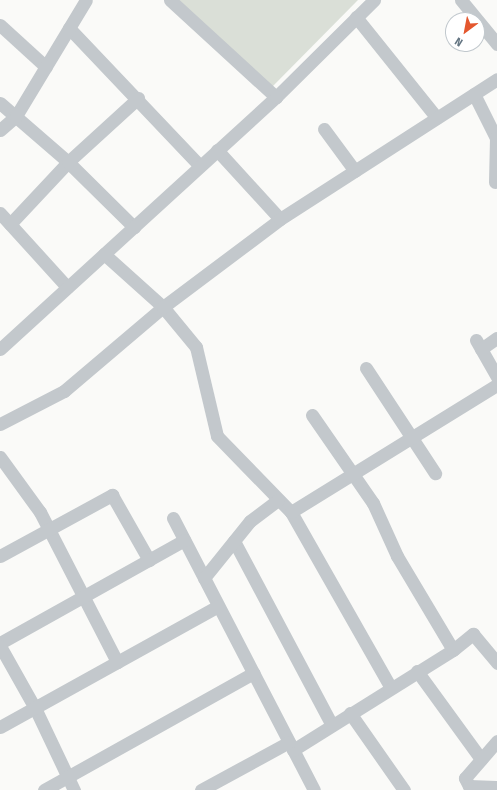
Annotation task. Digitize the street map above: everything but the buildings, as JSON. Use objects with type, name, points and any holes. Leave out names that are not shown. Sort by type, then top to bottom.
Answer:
[{"type":"street","points":[[170,0],[276,97]]},
{"type":"street","points":[[0,349],[276,97],[374,0]]},
{"type":"street","points":[[461,0],[497,44]]},
{"type":"street","points":[[0,130],[16,116],[46,67],[83,1]]},
{"type":"street","points":[[356,17],[437,118]]},
{"type":"street","points":[[0,25],[46,67]]},
{"type":"street","points":[[68,28],[138,98],[200,166]]},
{"type":"street","points":[[0,424],[64,391],[163,307],[280,219],[497,78]]},
{"type":"street","points":[[474,94],[496,138],[495,182]]},
{"type":"street","points":[[10,224],[68,162],[138,98]]},
{"type":"street","points":[[0,103],[68,162],[134,227]]},
{"type":"street","points":[[324,129],[355,171]]},
{"type":"street","points":[[217,150],[280,219]]},
{"type":"street","points":[[0,213],[68,287]]},
{"type":"street","points":[[104,254],[163,307],[196,347],[217,436],[291,512],[390,688]]},
{"type":"street","points":[[497,338],[479,344],[497,377]]},
{"type":"street","points":[[366,368],[435,473]]},
{"type":"street","points":[[291,512],[497,385]]},
{"type":"street","points":[[312,415],[373,503],[396,556],[453,650]]},
{"type":"street","points":[[0,457],[40,512],[117,662]]},
{"type":"street","points":[[0,556],[112,495],[149,560]]},
{"type":"street","points":[[204,578],[250,521],[278,500]]},
{"type":"street","points":[[173,518],[314,790]]},
{"type":"street","points":[[0,643],[184,540]]},
{"type":"street","points":[[234,541],[332,725]]},
{"type":"street","points":[[0,728],[218,606]]},
{"type":"street","points":[[201,790],[332,725],[453,650],[474,634],[497,663]]},
{"type":"street","points":[[0,646],[35,708],[74,790]]},
{"type":"street","points":[[417,671],[481,759]]},
{"type":"street","points":[[44,790],[253,673]]},
{"type":"street","points":[[350,713],[404,790]]},
{"type":"street","points":[[497,741],[465,778],[468,788],[497,787]]},
{"type":"shaded area","points":[[172,0],[358,0],[272,87]]}]
